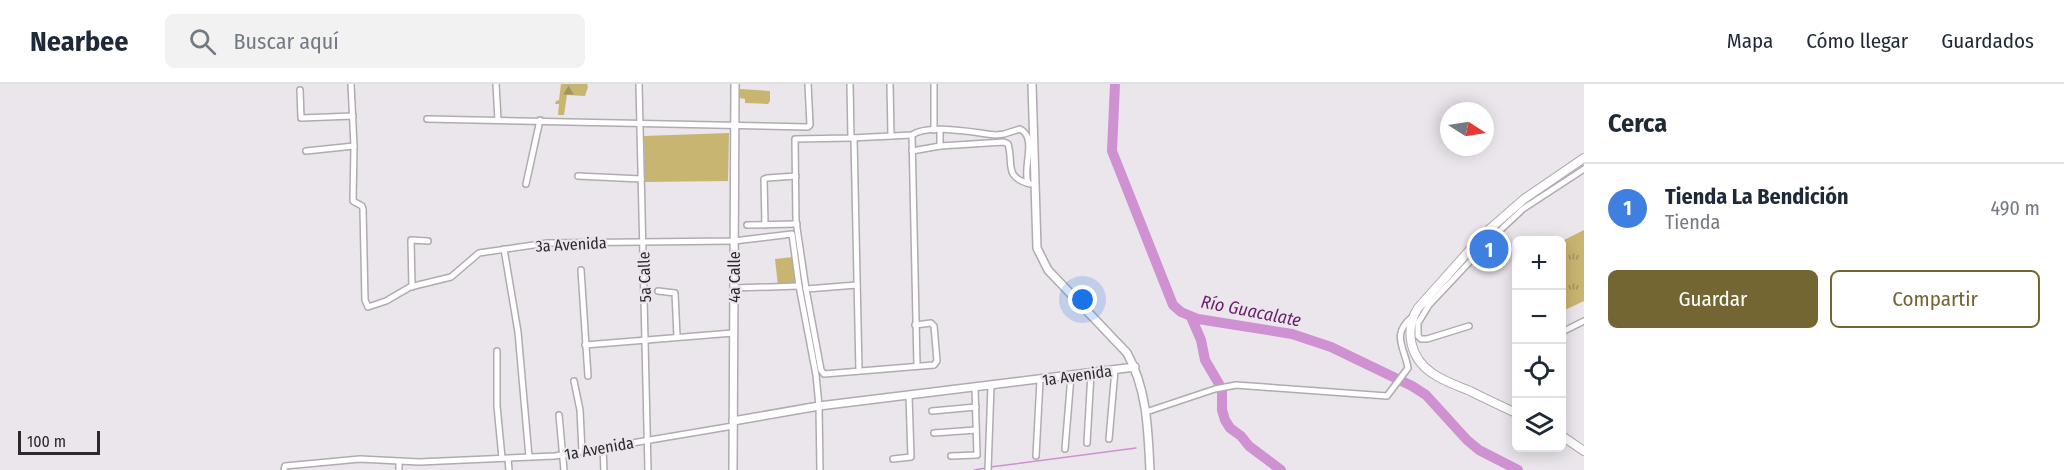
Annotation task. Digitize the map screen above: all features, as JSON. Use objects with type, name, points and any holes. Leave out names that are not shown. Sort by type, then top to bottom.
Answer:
[{"type":"main road","name":"4a Calle","points":[[733,470],[735,84]]},
{"type":"main road","points":[[1032,84],[1032,184],[1037,248],[1048,270],[1127,353],[1136,369],[1146,412],[1150,470]]},
{"type":"main road","points":[[1512,411],[1432,373],[1419,361],[1410,341],[1412,316],[1449,278],[1484,234],[1524,199],[1580,168],[1584,158]]},
{"type":"main road","name":"1a Avenida","points":[[733,423],[819,406],[1136,369]]},
{"type":"main road","points":[[1566,439],[1584,451]]},
{"type":"street","points":[[306,151],[354,146],[351,84]]},
{"type":"street","points":[[496,84],[498,120]]},
{"type":"street","name":"5a Calle","points":[[639,84],[648,470]]},
{"type":"street","points":[[427,119],[808,127],[810,125],[808,84]]},
{"type":"street","points":[[850,84],[859,371]]},
{"type":"street","points":[[890,84],[891,136]]},
{"type":"street","points":[[934,84],[940,146]]},
{"type":"street","points":[[300,90],[301,118],[353,116]]},
{"type":"street","points":[[526,184],[540,120]]},
{"type":"street","points":[[915,325],[931,323],[934,326],[937,361],[934,365],[824,374],[821,370],[797,224],[795,139],[912,135],[916,132],[937,130],[996,135],[1020,129],[1028,137],[1026,172],[1032,184]]},
{"type":"street","points":[[912,135],[917,366]]},
{"type":"street","points":[[912,151],[940,146],[1004,142],[1008,144],[1013,176],[1018,181],[1032,184]]},
{"type":"street","name":"3a Avenida","points":[[354,146],[353,201],[363,209],[366,305],[368,307],[386,301],[412,287],[450,277],[478,253],[547,243],[734,241],[792,234],[799,286]]},
{"type":"street","points":[[578,176],[641,178]]},
{"type":"street","points":[[765,225],[764,179],[796,176]]},
{"type":"street","points":[[747,225],[797,224]]},
{"type":"street","points":[[412,287],[411,240],[428,241]]},
{"type":"street","points":[[504,249],[518,332],[529,457]]},
{"type":"street","points":[[581,270],[588,376]]},
{"type":"street","points":[[806,289],[857,285]]},
{"type":"street","points":[[735,288],[799,286],[812,348],[819,406],[820,470]]},
{"type":"street","points":[[1441,286],[1422,313],[1418,323],[1418,336],[1427,339],[1469,326]]},
{"type":"street","points":[[657,291],[675,293],[677,336]]},
{"type":"street","points":[[1146,412],[1215,389],[1236,385],[1388,396],[1408,366],[1401,345],[1401,332],[1403,325],[1412,316]]},
{"type":"street","points":[[1566,330],[1584,321]]},
{"type":"street","points":[[585,345],[733,333]]},
{"type":"street","points":[[497,351],[497,406],[509,470]]},
{"type":"street","points":[[1109,439],[1115,370]]},
{"type":"street","points":[[1087,442],[1091,373]]},
{"type":"street","points":[[1065,449],[1071,376]]},
{"type":"street","points":[[1036,456],[1040,380]]},
{"type":"street","points":[[574,381],[580,410],[582,452]]},
{"type":"street","points":[[988,467],[991,386]]},
{"type":"street","points":[[951,456],[976,455],[975,388]]},
{"type":"street","points":[[893,459],[911,457],[909,396]]},
{"type":"street","points":[[932,411],[976,407]]},
{"type":"street","points":[[559,415],[564,470]]},
{"type":"street","name":"1a Avenida","points":[[284,468],[360,459],[419,462],[564,455],[733,423]]},
{"type":"street","points":[[934,433],[976,430]]},
{"type":"street","points":[[603,448],[604,470]]},
{"type":"street","points":[[399,461],[399,470]]},
{"type":"street","points":[[419,462],[419,470]]},
{"type":"green space","points":[[561,84],[587,84],[588,87],[585,96],[567,95],[564,115],[558,115],[559,104],[555,104],[559,100]]},
{"type":"green space","points":[[740,89],[770,91],[770,101],[768,104],[745,103],[745,99],[739,98]]},
{"type":"green space","points":[[729,133],[728,181],[645,182],[644,136]]},
{"type":"green space","points":[[1584,230],[1584,301],[1567,309],[1566,309],[1566,239]]},
{"type":"green space","points":[[793,257],[796,284],[778,286],[775,259]]},
{"type":"waterway","name":"Río Guacalate","points":[[1115,84],[1112,151],[1173,305],[1181,312],[1198,319],[1292,334],[1331,347],[1426,395],[1479,450],[1518,470]]},
{"type":"waterway","points":[[1191,317],[1201,340],[1205,360],[1222,389],[1222,410],[1225,420],[1249,446],[1281,470]]},
{"type":"waterway","points":[[991,467],[1136,448]]},
{"type":"waterway","points":[[974,470],[986,468]]},
{"type":"place","name":"Tienda La Bendición","points":[[1489,249]]}]
